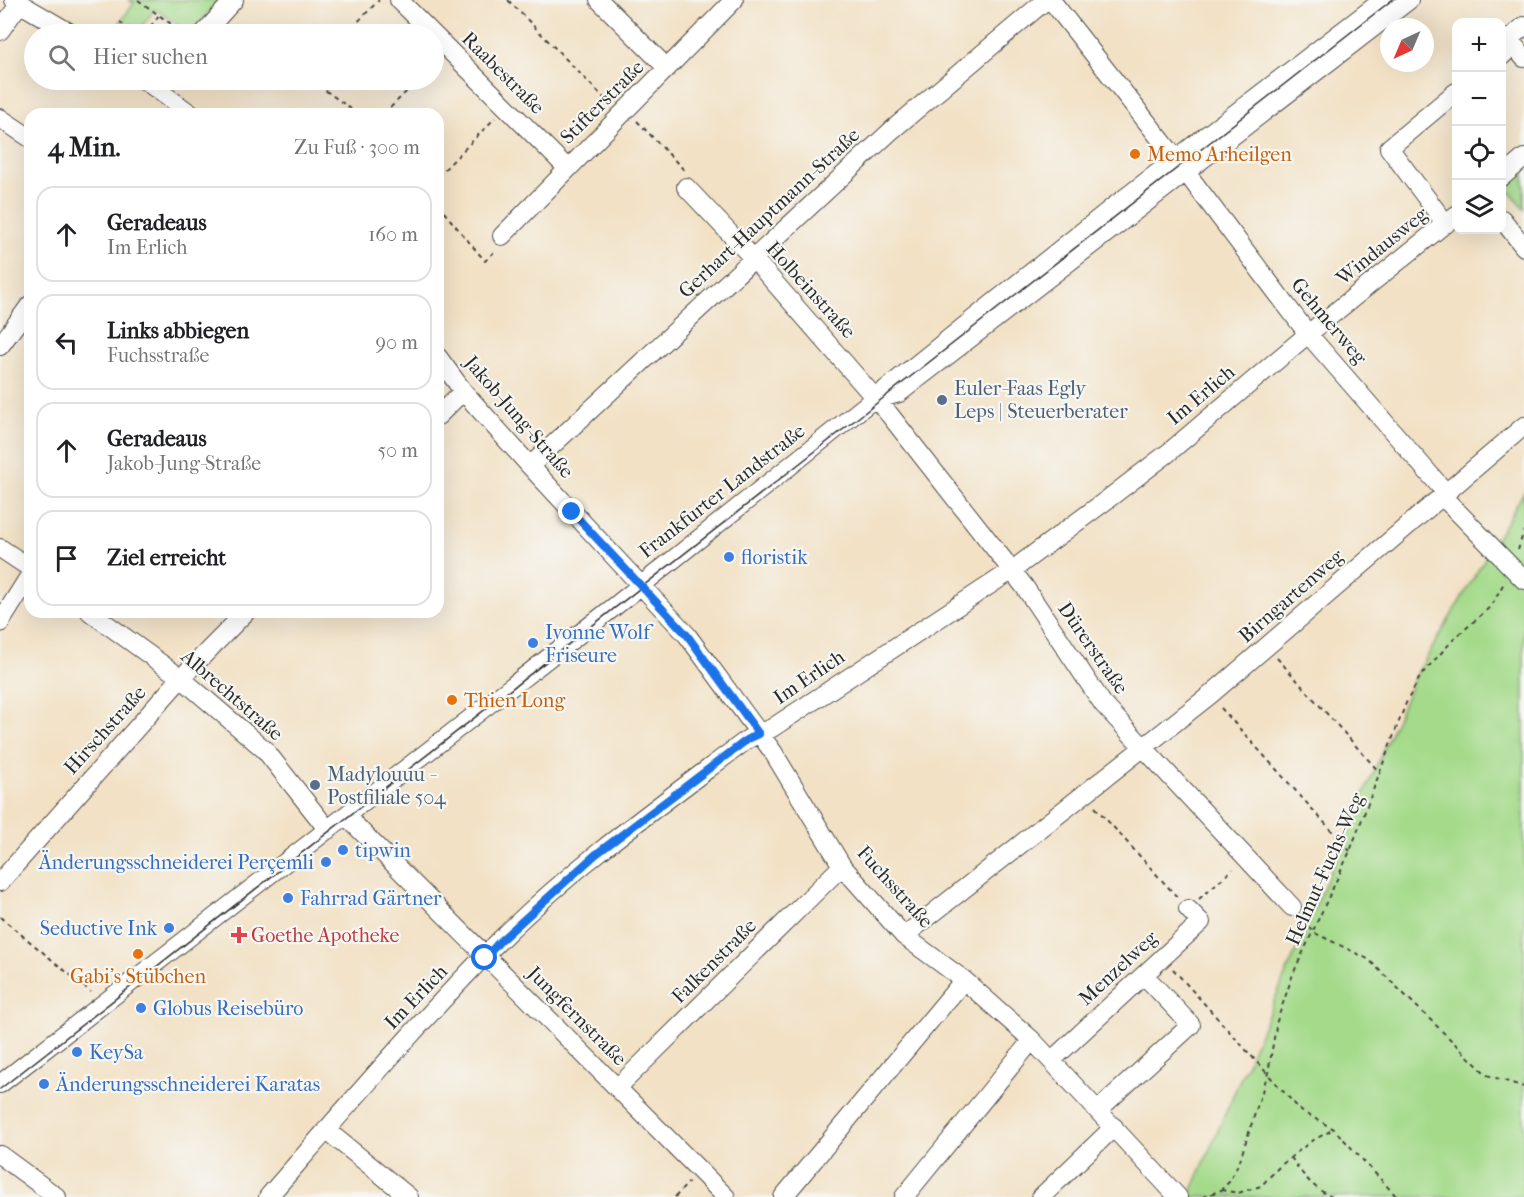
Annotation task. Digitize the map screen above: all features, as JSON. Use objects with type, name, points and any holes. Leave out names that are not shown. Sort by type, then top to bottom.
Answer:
[{"type":"street","points":[[213,24],[234,0]]},
{"type":"street","name":"Raabestraße","points":[[399,0],[422,24]]},
{"type":"street","points":[[599,0],[667,68]]},
{"type":"street","name":"Stifterstraße","points":[[502,236],[734,0]]},
{"type":"street","name":"Gerhart-Hauptmann-Straße","points":[[530,466],[892,130],[1046,0]]},
{"type":"street","name":"Gehmerweg","points":[[1051,0],[1181,165],[1308,334],[1444,495],[1520,574]]},
{"type":"street","name":"Frankfurter Landstraße","points":[[1181,165],[1383,0]]},
{"type":"street","name":"Frankfurter Landstraße","points":[[0,1084],[640,585],[876,399],[886,387],[1181,165],[1409,0]]},
{"type":"street","points":[[0,31],[17,1],[55,24]]},
{"type":"street","points":[[1506,50],[1509,39],[1524,26]]},
{"type":"street","points":[[1509,39],[1524,58]]},
{"type":"street","name":"Raabestraße","points":[[444,46],[567,168]]},
{"type":"street","points":[[160,90],[172,108]]},
{"type":"street","points":[[1451,220],[1389,148],[1452,95]]},
{"type":"street","points":[[0,117],[24,134]]},
{"type":"street","points":[[1506,174],[1524,158]]},
{"type":"street","name":"Holbeinstraße","points":[[686,187],[753,258],[876,399]]},
{"type":"street","name":"Windausweg","points":[[1308,334],[1451,220]]},
{"type":"street","points":[[1506,224],[1524,247]]},
{"type":"street","points":[[0,346],[24,313]]},
{"type":"street","name":"Im Erlich","points":[[268,1197],[414,1030],[500,941],[595,855],[748,739],[772,728],[1011,571],[1168,453],[1308,334]]},
{"type":"street","name":"Jakob-Jung-Straße","points":[[444,365],[463,391],[640,585]]},
{"type":"street","points":[[444,410],[463,391]]},
{"type":"street","name":"Dürerstraße","points":[[876,399],[1011,571],[1103,704],[1292,907]]},
{"type":"street","name":"Birngartenweg","points":[[904,936],[1210,695],[1524,426]]},
{"type":"street","points":[[0,548],[24,564]]},
{"type":"street","points":[[0,623],[24,585]]},
{"type":"street","name":"Fuchsstraße","points":[[640,585],[687,635],[759,734],[842,866],[904,936],[964,980],[1032,1040],[1178,1197]]},
{"type":"street","name":"Albrechtstraße","points":[[98,618],[181,678],[265,750],[328,830]]},
{"type":"street","name":"Hirschstraße","points":[[0,882],[181,678],[240,618]]},
{"type":"street","name":"Jungfernstraße","points":[[346,816],[485,958],[726,1197]]},
{"type":"street","name":"Falkenstraße","points":[[617,1088],[842,866]]},
{"type":"street","name":"Menzelweg","points":[[1052,1060],[1201,922],[1188,909]]},
{"type":"street","points":[[1098,1110],[1191,1025],[1144,975]]},
{"type":"street","points":[[783,1197],[964,980]]},
{"type":"street","points":[[907,1196],[1032,1040]]},
{"type":"street","points":[[1041,1197],[1114,1127]]},
{"type":"street","points":[[326,1130],[409,1197]]},
{"type":"street","points":[[0,1155],[57,1197]]},
{"type":"path","points":[[138,0],[172,24]]},
{"type":"path","points":[[356,24],[379,0]]},
{"type":"path","points":[[508,0],[689,174],[686,187]]},
{"type":"path","points":[[152,24],[159,15]]},
{"type":"path","points":[[325,90],[350,108]]},
{"type":"path","points":[[390,108],[408,90]]},
{"type":"path","points":[[444,170],[506,107]]},
{"type":"path","points":[[444,212],[485,261],[501,245],[502,236]]},
{"type":"path","name":"Helmut-Fuchs-Weg","points":[[1221,1190],[1229,1182],[1240,1160],[1268,1073],[1277,1021],[1293,974],[1350,851],[1406,703],[1421,675],[1520,574]]},
{"type":"path","points":[[1267,646],[1381,774]]},
{"type":"path","points":[[1210,695],[1350,851]]},
{"type":"path","points":[[1084,795],[1188,909],[1246,857]]},
{"type":"path","points":[[0,916],[97,997]]},
{"type":"path","points":[[1313,932],[1368,959],[1487,1075],[1524,1087]]},
{"type":"path","points":[[1162,958],[1301,1111],[1334,1129],[1397,1197]]},
{"type":"path","points":[[1203,1197],[1221,1190],[1238,1193],[1261,1186],[1291,1157],[1334,1129]]},
{"type":"path","points":[[1291,1157],[1307,1180],[1320,1192],[1332,1197]]},
{"type":"path","points":[[675,1197],[699,1172]]},
{"type":"green space","points":[[129,0],[219,0],[199,24],[177,24],[155,9],[144,24],[119,24],[134,3]]},
{"type":"green space","points":[[1524,167],[1524,209],[1506,186],[1506,182]]},
{"type":"green space","points":[[1524,492],[1524,1197],[1189,1197],[1415,677]]},
{"type":"tram line","points":[[0,1089],[1392,0]]},
{"type":"place","name":"Memo Arheilgen","points":[[1135,154]]},
{"type":"place","name":"Euler-Faas Egly Leps | Steuerberater","points":[[942,400]]},
{"type":"place","name":"floristik","points":[[729,557]]},
{"type":"place","name":"Ivonne Wolf Friseure","points":[[533,643]]},
{"type":"place","name":"Thien Long","points":[[452,700]]},
{"type":"place","name":"Madylouuu - Postfiliale 504","points":[[315,785]]},
{"type":"place","name":"tipwin","points":[[343,850]]},
{"type":"place","name":"Änderungsschneiderei Perçemli","points":[[326,862]]},
{"type":"place","name":"Fahrrad Gärtner","points":[[288,898]]},
{"type":"place","name":"Seductive Ink","points":[[169,928]]},
{"type":"place","name":"Goethe Apotheke","points":[[239,935]]},
{"type":"place","name":"Gabi's Stübchen","points":[[138,954]]},
{"type":"place","name":"Globus Reisebüro","points":[[141,1008]]},
{"type":"place","name":"KeySa","points":[[77,1052]]},
{"type":"place","name":"Änderungsschneiderei Karatas","points":[[44,1084]]},
{"type":"route","points":[[485,958],[500,941],[595,855],[748,739],[759,734],[687,635],[572,512]]}]
